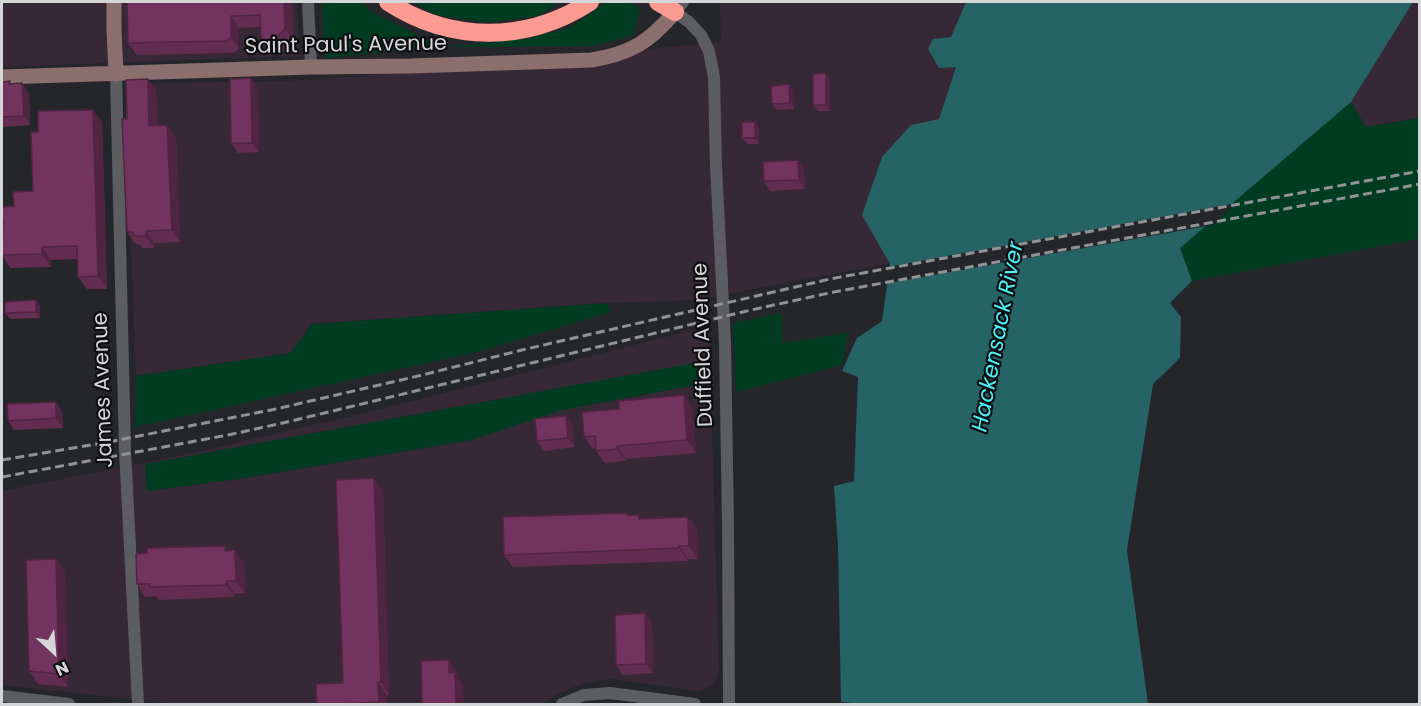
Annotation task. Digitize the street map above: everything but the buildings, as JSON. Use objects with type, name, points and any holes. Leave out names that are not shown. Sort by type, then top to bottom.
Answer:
[{"type":"highway","points":[[388,2],[429,23],[468,32],[498,33],[517,31],[555,20],[590,2]]},
{"type":"highway","points":[[658,2],[679,7]]},
{"type":"street","points":[[114,2],[116,74]]},
{"type":"street","points":[[308,2],[310,67]]},
{"type":"street","name":"Saint Paul's Avenue","points":[[2,77],[592,60],[621,53],[645,42],[654,36],[679,7]]},
{"type":"street","name":"Duffield Avenue","points":[[679,7],[706,43],[714,77],[725,343],[729,705]]},
{"type":"street","name":"James Avenue","points":[[116,74],[125,450],[138,705]]},
{"type":"street","points":[[561,705],[584,695],[602,693],[695,705]]},
{"type":"street","points":[[2,696],[69,705]]},
{"type":"shaded area","points":[[2,2],[297,2],[300,56],[2,67]]},
{"type":"shaded area","points":[[720,2],[966,2],[951,37],[956,67],[939,119],[911,126],[890,263],[696,300],[606,303],[313,324],[290,353],[136,376],[125,84],[316,80],[721,42]]},
{"type":"shaded area","points":[[1413,2],[1419,2],[1419,118],[1366,127],[1351,102]]},
{"type":"shaded area","points":[[709,326],[719,672],[714,684],[710,687],[697,691],[612,679],[582,684],[541,704],[176,704],[2,685],[2,491],[198,452],[381,409]]},
{"type":"green space","points":[[322,2],[363,2],[371,12],[442,47],[325,58]]},
{"type":"green space","points":[[414,2],[560,2],[538,16],[488,22],[435,15]]},
{"type":"green space","points":[[607,2],[630,2],[640,9],[633,35],[593,46],[442,47],[524,39],[569,28]]},
{"type":"green space","points":[[1351,102],[1366,127],[1419,118],[1419,239],[1192,281],[1180,248],[1224,202]]},
{"type":"green space","points":[[606,303],[611,312],[477,352],[135,427],[136,376],[290,353],[312,324]]},
{"type":"green space","points":[[782,313],[782,343],[848,333],[842,365],[736,392],[733,323]]},
{"type":"green space","points":[[700,362],[702,384],[562,410],[472,440],[239,479],[147,491],[145,464]]},
{"type":"water","name":"Hackensack River","points":[[966,2],[1413,2],[1351,102],[1180,248],[1192,281],[1170,303],[1181,317],[1180,358],[1153,384],[1127,550],[1148,704],[863,704],[841,702],[838,546],[834,486],[854,481],[858,377],[842,371],[857,338],[882,321],[890,264],[862,215],[882,157],[911,125],[939,119],[956,67],[939,68],[928,49],[933,39],[951,37]]},
{"type":"pier","points":[[1237,203],[1212,225],[884,284],[887,267]]},
{"type":"railway","points":[[2,460],[276,409],[830,279],[1420,171]]},
{"type":"railway","points":[[2,477],[287,422],[834,292],[1420,184]]}]
